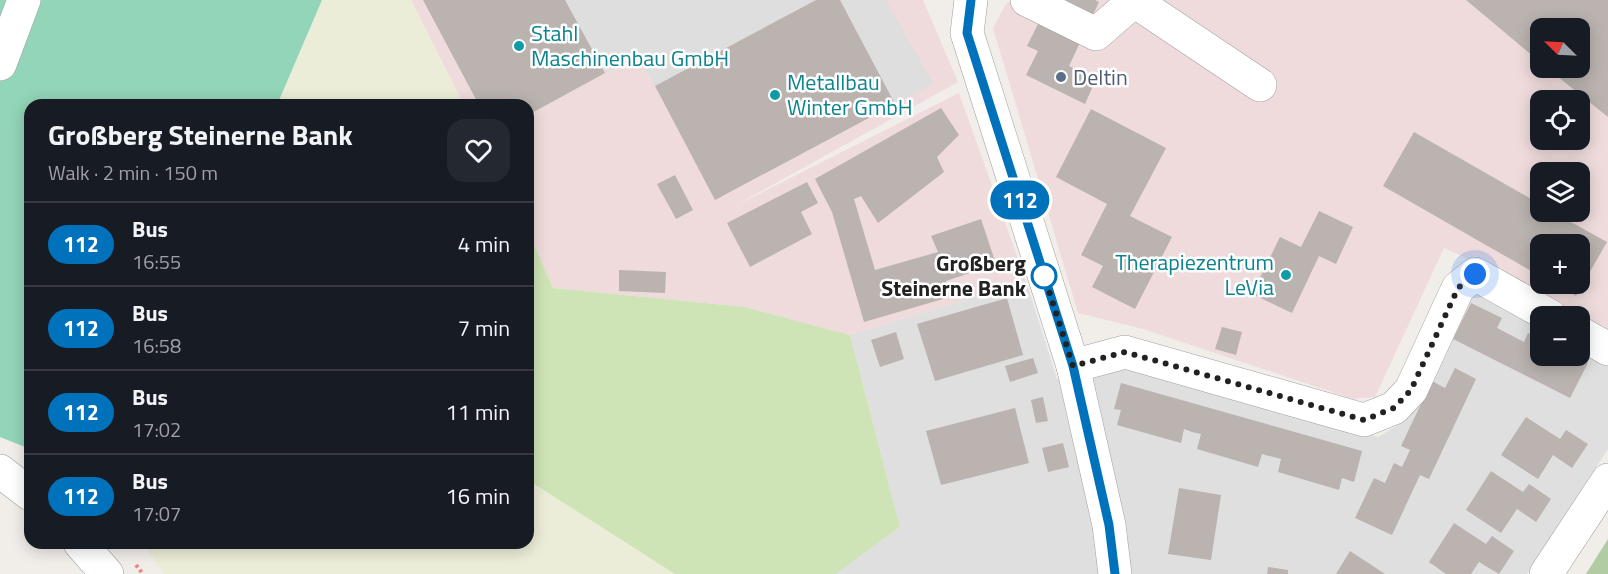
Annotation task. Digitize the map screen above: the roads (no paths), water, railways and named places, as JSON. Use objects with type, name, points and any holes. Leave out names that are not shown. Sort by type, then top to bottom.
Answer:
[{"type":"street","points":[[0,63],[24,0]]},
{"type":"street","points":[[971,0],[967,33],[1073,366],[1109,525],[1115,574]]},
{"type":"street","points":[[1027,0],[1096,34],[1134,0],[1260,84]]},
{"type":"street","points":[[1073,366],[1125,352],[1364,420],[1394,408],[1411,390],[1458,288],[1475,274],[1532,306]]},
{"type":"street","points":[[1590,339],[1608,349]]},
{"type":"street","points":[[0,471],[24,489]]},
{"type":"street","points":[[1546,574],[1608,480]]},
{"type":"place","name":"Stahl Maschinenbau GmbH","points":[[519,46]]},
{"type":"place","name":"Deltin","points":[[1061,77]]},
{"type":"place","name":"Metallbau Winter GmbH","points":[[775,95]]},
{"type":"place","name":"Therapiezentrum LeVia","points":[[1286,275]]},
{"type":"place","name":"Großberg Steinerne Bank","points":[[1044,276]]}]
